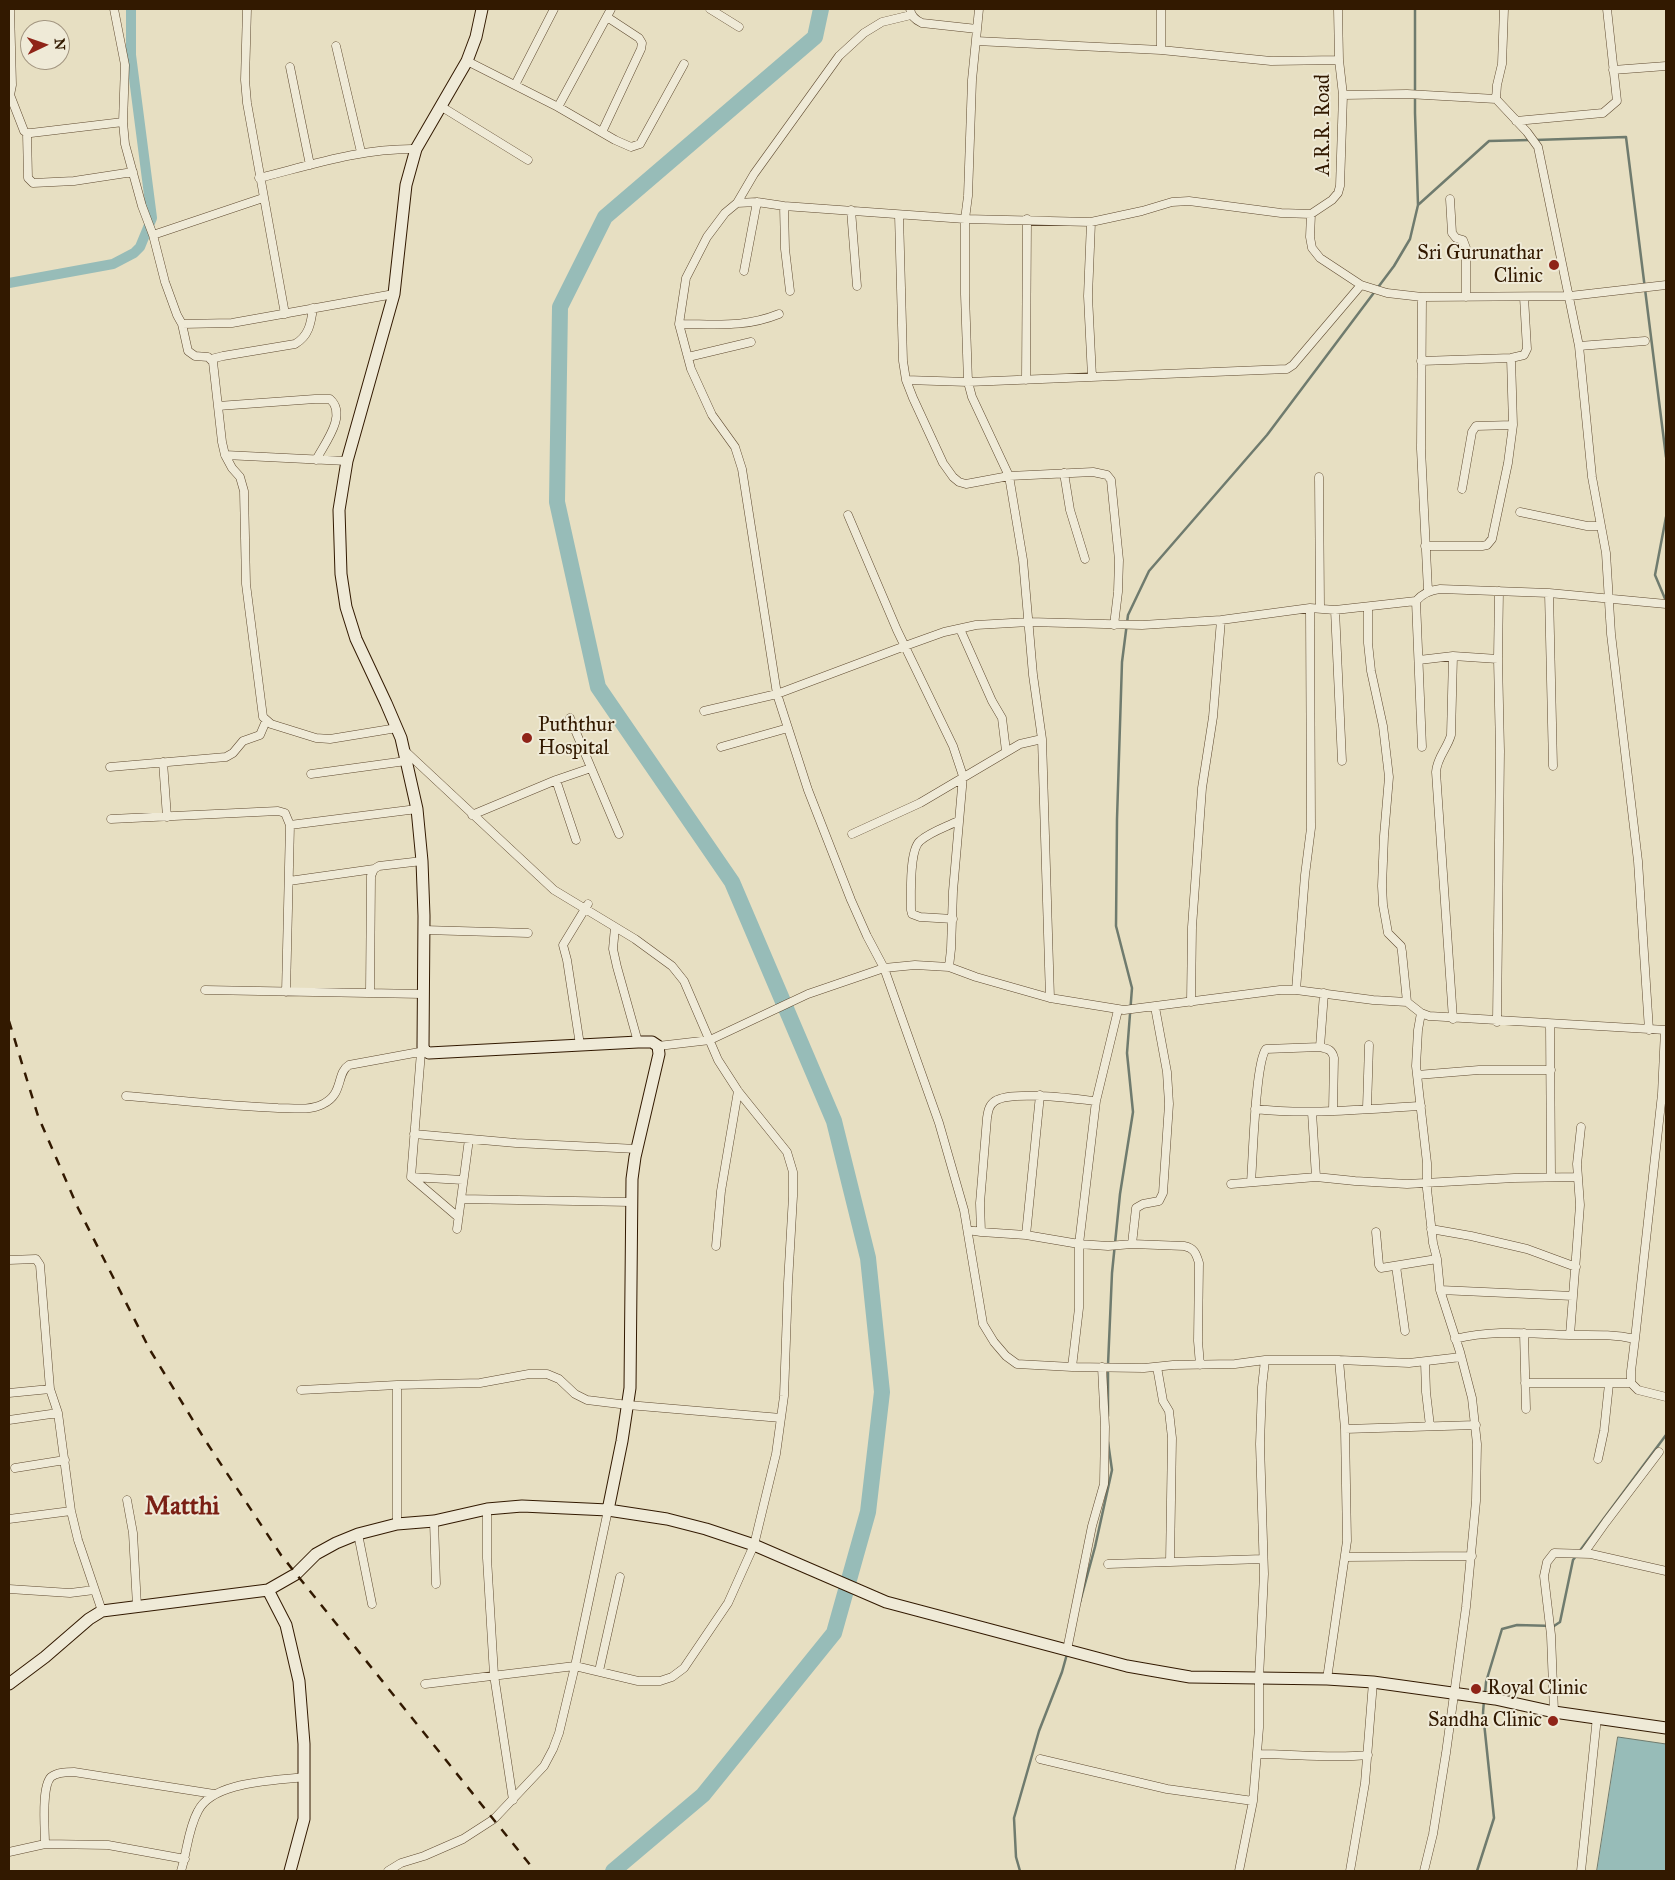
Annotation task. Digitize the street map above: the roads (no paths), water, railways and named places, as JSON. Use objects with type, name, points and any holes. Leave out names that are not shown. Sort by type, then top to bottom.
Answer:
[{"type":"street","points":[[10,9],[12,85],[10,96],[23,128],[27,133],[28,178],[33,183],[74,181],[132,172]]},
{"type":"street","points":[[114,9],[124,65],[123,122],[125,144],[165,282],[182,324],[189,353],[212,359],[295,344],[302,340],[308,332],[313,308]]},
{"type":"street","points":[[247,9],[245,80],[263,198],[285,314]]},
{"type":"street","points":[[410,1177],[423,1052],[424,930],[422,861],[417,809],[397,728],[356,639],[346,607],[341,574],[339,510],[347,461],[394,294],[406,185],[416,149],[442,107],[467,60],[476,37],[482,9]]},
{"type":"street","points":[[515,85],[554,9]]},
{"type":"street","points":[[558,107],[611,9]]},
{"type":"street","points":[[710,9],[739,27]]},
{"type":"street","points":[[979,9],[972,80],[968,196],[965,219],[968,382],[972,397],[1009,476],[1022,560],[1033,675],[1042,740],[1050,998]]},
{"type":"street","points":[[1160,50],[1162,9]]},
{"type":"street","name":"A.R.R. Road","points":[[1311,214],[1332,200],[1338,193],[1340,186],[1343,96],[1339,60],[1338,9]]},
{"type":"street","points":[[1496,99],[1502,64],[1504,9]]},
{"type":"street","points":[[1516,121],[1603,112],[1617,100],[1607,9]]},
{"type":"street","points":[[977,29],[922,23],[917,21],[910,12],[882,22],[864,33],[838,56],[754,174],[737,204],[725,212],[707,237],[686,278],[680,324],[691,369],[712,415],[735,447],[742,469],[777,694],[808,790],[851,900],[884,968],[938,1123],[964,1210],[983,1324],[994,1342],[1006,1356],[1017,1364],[1122,1368],[1235,1364],[1265,1360],[1339,1360],[1384,1363],[1425,1362],[1461,1357]]},
{"type":"street","points":[[602,132],[641,49],[642,43],[639,38],[607,17]]},
{"type":"street","points":[[976,41],[1160,50],[1271,61],[1339,60]]},
{"type":"street","points":[[336,46],[361,152]]},
{"type":"street","points":[[467,60],[558,107],[624,145],[636,146],[640,144],[684,64]]},
{"type":"street","points":[[1613,70],[1666,66]]},
{"type":"street","points":[[290,67],[310,165]]},
{"type":"street","points":[[1343,96],[1407,94],[1496,99],[1528,132],[1538,146],[1579,346],[1592,477],[1606,553],[1608,598],[1619,708],[1638,861],[1649,1030]]},
{"type":"street","points":[[442,107],[528,160]]},
{"type":"street","points":[[27,133],[123,122]]},
{"type":"street","points":[[260,178],[361,152],[416,149]]},
{"type":"street","points":[[150,228],[263,198]]},
{"type":"street","points":[[1450,199],[1452,233],[1465,243],[1466,297]]},
{"type":"street","points":[[737,204],[757,202],[784,206],[965,219],[1091,222],[1142,211],[1172,202],[1188,201],[1281,213],[1311,214],[1310,237],[1312,248],[1320,258],[1365,286],[1387,293],[1422,297],[1570,296],[1666,285]]},
{"type":"street","points":[[744,271],[757,202]]},
{"type":"street","points":[[784,206],[790,291]]},
{"type":"street","points":[[851,210],[858,286]]},
{"type":"street","points":[[899,215],[903,361],[906,380],[944,463],[953,478],[966,484],[1009,476],[1100,472],[1107,475],[1111,480],[1119,560],[1117,625]]},
{"type":"street","points":[[1026,380],[1027,219]]},
{"type":"street","points":[[1091,222],[1088,296],[1092,377]]},
{"type":"street","points":[[906,380],[968,382],[1287,369],[1293,365],[1365,286]]},
{"type":"street","points":[[182,324],[232,323],[394,294]]},
{"type":"street","points":[[1422,297],[1421,449],[1428,591]]},
{"type":"street","points":[[1421,360],[1511,358],[1522,356],[1526,352],[1524,297]]},
{"type":"street","points":[[680,324],[746,324],[779,314]]},
{"type":"street","points":[[1579,346],[1645,341]]},
{"type":"street","points":[[688,357],[751,342]]},
{"type":"street","points":[[1425,546],[1482,546],[1490,543],[1508,464],[1513,425],[1511,358]]},
{"type":"street","points":[[110,767],[231,755],[243,741],[260,735],[266,721],[261,706],[246,584],[244,491],[240,477],[232,468],[225,455],[212,359]]},
{"type":"street","points":[[218,406],[330,399],[336,408],[334,426],[316,460]]},
{"type":"street","points":[[1462,489],[1474,428],[1479,425],[1513,425]]},
{"type":"street","points":[[225,455],[347,461]]},
{"type":"street","points":[[1064,473],[1070,510],[1085,559]]},
{"type":"street","points":[[1319,477],[1320,608]]},
{"type":"street","points":[[1520,512],[1586,526],[1601,526]]},
{"type":"street","points":[[848,515],[905,646],[949,737],[963,776],[958,821],[949,966]]},
{"type":"street","points":[[1422,747],[1416,601],[1421,595],[1428,591],[1440,589],[1499,591],[1549,593],[1666,604]]},
{"type":"street","points":[[1497,1022],[1500,751],[1499,591]]},
{"type":"street","points":[[1549,593],[1553,766]]},
{"type":"street","points":[[704,711],[777,694],[905,646],[976,625],[1029,622],[1142,625],[1221,620],[1310,608],[1335,610],[1416,601]]},
{"type":"street","points":[[1368,607],[1368,643],[1371,670],[1383,726],[1389,777],[1384,836],[1383,905],[1388,932],[1401,946],[1408,1002]]},
{"type":"street","points":[[1296,990],[1305,875],[1312,828],[1310,608]]},
{"type":"street","points":[[1335,610],[1342,761]]},
{"type":"street","points":[[1191,1002],[1192,927],[1202,788],[1213,717],[1221,620]]},
{"type":"street","points":[[960,629],[992,701],[1002,718],[1006,751]]},
{"type":"street","points":[[1419,660],[1452,656],[1498,659]]},
{"type":"street","points":[[1452,656],[1451,735],[1437,763],[1436,772],[1453,1019]]},
{"type":"street","points":[[570,718],[619,834]]},
{"type":"street","points":[[266,721],[297,733],[316,738],[330,739],[397,728]]},
{"type":"street","points":[[721,747],[788,728]]},
{"type":"street","points":[[852,834],[920,803],[1020,744],[1042,740]]},
{"type":"street","points":[[311,774],[405,756]]},
{"type":"street","points":[[405,756],[472,814],[554,890],[586,906],[672,966],[684,981],[718,1060],[738,1091],[787,1152],[793,1172],[784,1396],[776,1454],[754,1545],[728,1603],[684,1668],[672,1677],[660,1681],[638,1681],[575,1666],[425,1684]]},
{"type":"street","points":[[163,762],[167,817]]},
{"type":"street","points":[[472,814],[591,768]]},
{"type":"street","points":[[556,780],[576,840]]},
{"type":"street","points":[[290,825],[417,809]]},
{"type":"street","points":[[110,820],[278,811],[285,813],[290,825],[286,992]]},
{"type":"street","points":[[953,919],[920,917],[912,914],[913,865],[915,846],[920,840],[958,821]]},
{"type":"street","points":[[289,880],[422,861]]},
{"type":"street","points":[[370,993],[371,876],[374,869]]},
{"type":"street","points":[[580,1045],[563,945],[586,906]]},
{"type":"street","points":[[615,927],[613,949],[638,1042]]},
{"type":"street","points":[[424,930],[528,933]]},
{"type":"street","points":[[126,1096],[247,1107],[317,1107],[326,1104],[338,1090],[342,1072],[349,1065],[423,1052],[638,1042],[652,1042],[658,1046],[710,1040],[808,994],[856,976],[884,968],[915,965],[949,966],[976,977],[1050,998],[1121,1010],[1270,991],[1296,990],[1373,1000],[1408,1002],[1421,1013],[1453,1019],[1666,1030],[1662,1094],[1631,1371],[1631,1383],[1638,1390],[1666,1397]]},
{"type":"street","points":[[205,990],[422,994]]},
{"type":"street","points":[[1320,1047],[1324,993]]},
{"type":"street","points":[[1129,1244],[1136,1208],[1143,1204],[1159,1201],[1163,1193],[1169,1104],[1167,1072],[1151,1007]]},
{"type":"street","points":[[1072,1367],[1079,1308],[1079,1244],[1096,1101],[1121,1010]]},
{"type":"street","points":[[1421,1013],[1417,1042],[1418,1075],[1427,1163],[1431,1229],[1437,1259],[1440,1290],[1472,1398],[1476,1425],[1477,1467],[1472,1556],[1454,1693],[1432,1834],[1424,1871]]},
{"type":"street","points":[[1550,1024],[1551,1177]]},
{"type":"street","points":[[1367,1108],[1369,1045]]},
{"type":"street","points":[[388,1871],[401,1863],[424,1856],[463,1839],[494,1819],[544,1766],[553,1749],[575,1666],[628,1405],[631,1362],[632,1179],[637,1148],[659,1054],[658,1046]]},
{"type":"street","points":[[1251,1182],[1255,1109],[1262,1058],[1266,1049],[1320,1047],[1333,1052],[1333,1110]]},
{"type":"street","points":[[1418,1075],[1479,1070],[1551,1070]]},
{"type":"street","points":[[716,1246],[721,1191],[738,1091]]},
{"type":"street","points":[[981,1232],[980,1203],[989,1107],[1000,1098],[1040,1096],[1096,1101]]},
{"type":"street","points":[[1026,1234],[1040,1096]]},
{"type":"street","points":[[1255,1109],[1282,1112],[1312,1112],[1421,1106]]},
{"type":"street","points":[[1312,1112],[1316,1177]]},
{"type":"street","points":[[1570,1335],[1580,1205],[1578,1177],[1581,1127]]},
{"type":"street","points":[[414,1134],[516,1143],[637,1148]]},
{"type":"street","points":[[457,1230],[469,1139]]},
{"type":"street","points":[[410,1177],[464,1180]]},
{"type":"street","points":[[410,1177],[458,1217]]},
{"type":"street","points":[[1231,1184],[1316,1177],[1355,1182],[1407,1184],[1578,1177]]},
{"type":"street","points":[[461,1199],[631,1202]]},
{"type":"street","points":[[1431,1229],[1527,1249],[1576,1267]]},
{"type":"street","points":[[968,1230],[1026,1234],[1079,1244],[1108,1246],[1129,1244],[1184,1246],[1191,1248],[1196,1254],[1199,1263],[1198,1341],[1200,1365]]},
{"type":"street","points":[[1376,1232],[1379,1267],[1437,1259]]},
{"type":"street","points":[[9,1260],[36,1259],[40,1265],[50,1390],[58,1412],[71,1511],[78,1540],[102,1611]]},
{"type":"street","points":[[1396,1266],[1405,1331]]},
{"type":"street","points":[[1440,1290],[1573,1296]]},
{"type":"street","points":[[1455,1339],[1478,1333],[1524,1333],[1599,1334],[1635,1339]]},
{"type":"street","points":[[1524,1333],[1526,1410]]},
{"type":"street","points":[[1239,1871],[1253,1801],[1257,1754],[1263,1559],[1260,1444],[1265,1360]]},
{"type":"street","points":[[1327,1679],[1345,1558],[1347,1510],[1345,1429],[1339,1360]]},
{"type":"street","points":[[1425,1362],[1430,1426]]},
{"type":"street","points":[[1062,1649],[1104,1484],[1105,1427],[1100,1367]]},
{"type":"street","points":[[1157,1367],[1163,1401],[1168,1411],[1172,1438],[1170,1562]]},
{"type":"street","points":[[301,1390],[480,1383],[529,1374],[548,1374],[558,1379],[575,1394],[587,1400],[781,1418]]},
{"type":"street","points":[[1525,1382],[1631,1383]]},
{"type":"street","points":[[1598,1459],[1604,1431],[1610,1384]]},
{"type":"street","points":[[397,1385],[397,1524]]},
{"type":"street","points":[[9,1393],[50,1390]]},
{"type":"street","points":[[9,1420],[58,1412]]},
{"type":"street","points":[[1345,1429],[1476,1425]]},
{"type":"street","points":[[1588,1553],[1659,1452]]},
{"type":"street","points":[[15,1468],[65,1460]]},
{"type":"street","points":[[127,1500],[133,1533],[137,1606]]},
{"type":"street","points":[[9,1684],[45,1657],[89,1619],[102,1611],[268,1590],[296,1574],[316,1554],[358,1534],[397,1524],[434,1521],[487,1509],[522,1506],[608,1510],[667,1519],[706,1529],[754,1545],[886,1602],[1128,1666],[1190,1677],[1327,1679],[1373,1682],[1476,1696],[1554,1712],[1666,1728]]},
{"type":"street","points":[[487,1509],[487,1558],[494,1676],[513,1800]]},
{"type":"street","points":[[9,1519],[71,1511]]},
{"type":"street","points":[[434,1521],[436,1584]]},
{"type":"street","points":[[358,1534],[372,1604]]},
{"type":"street","points":[[1554,1712],[1551,1635],[1544,1576],[1546,1562],[1554,1553],[1588,1553],[1666,1572]]},
{"type":"street","points":[[1345,1558],[1472,1556]]},
{"type":"street","points":[[1108,1564],[1263,1559]]},
{"type":"street","points":[[599,1672],[620,1577]]},
{"type":"street","points":[[9,1589],[70,1593],[94,1590]]},
{"type":"street","points":[[268,1590],[286,1625],[299,1681],[304,1744],[304,1819],[290,1871]]},
{"type":"street","points":[[1350,1871],[1368,1755],[1373,1682]]},
{"type":"street","points":[[1581,1871],[1597,1718]]},
{"type":"street","points":[[1257,1754],[1289,1754],[1338,1758],[1368,1755]]},
{"type":"street","points":[[1040,1759],[1167,1789],[1253,1801]]},
{"type":"street","points":[[45,1844],[46,1787],[51,1777],[63,1772],[74,1772],[214,1794]]},
{"type":"street","points":[[182,1871],[198,1811],[204,1802],[214,1794],[228,1788],[305,1778]]},
{"type":"street","points":[[9,1852],[45,1844],[108,1845],[185,1859]]},
{"type":"water","points":[[1618,1737],[1666,1744],[1666,1871],[1597,1871]]},
{"type":"waterway","points":[[9,283],[113,264],[134,253],[140,247],[152,218],[131,55],[131,9]]},
{"type":"waterway","points":[[613,1871],[703,1795],[834,1633],[868,1512],[882,1392],[868,1258],[834,1121],[732,882],[598,687],[557,502],[560,307],[605,217],[815,37],[821,9]]},
{"type":"waterway","points":[[1108,1416],[1112,1273],[1120,1194],[1133,1112],[1127,1053],[1132,988],[1116,926],[1122,662],[1128,615],[1149,571],[1267,435],[1394,266],[1410,239],[1418,205],[1415,113],[1415,9]]},
{"type":"waterway","points":[[1535,140],[1626,137],[1666,457]]},
{"type":"waterway","points":[[1418,205],[1489,141],[1530,140]]},
{"type":"waterway","points":[[1666,517],[1655,575],[1666,601]]},
{"type":"waterway","points":[[1485,1694],[1486,1682],[1502,1629],[1517,1625],[1554,1626],[1560,1622],[1573,1560],[1666,1435]]},
{"type":"waterway","points":[[1080,1602],[1095,1547],[1112,1470],[1108,1442]]},
{"type":"waterway","points":[[1020,1871],[1016,1857],[1014,1818],[1039,1731],[1067,1654]]},
{"type":"waterway","points":[[1477,1871],[1494,1818],[1483,1713],[1484,1700]]},
{"type":"railway","points":[[9,1021],[38,1116],[78,1208],[150,1350],[205,1440],[281,1555],[535,1871]]},
{"type":"place","name":"Sri Gurunathar Clinic","points":[[1554,265]]},
{"type":"place","name":"Puththur Hospital","points":[[527,738]]},
{"type":"place","name":"Royal Clinic","points":[[1476,1689]]},
{"type":"place","name":"Sandha Clinic","points":[[1553,1721]]},
{"type":"district","name":"Matthi","points":[[182,1508]]}]
